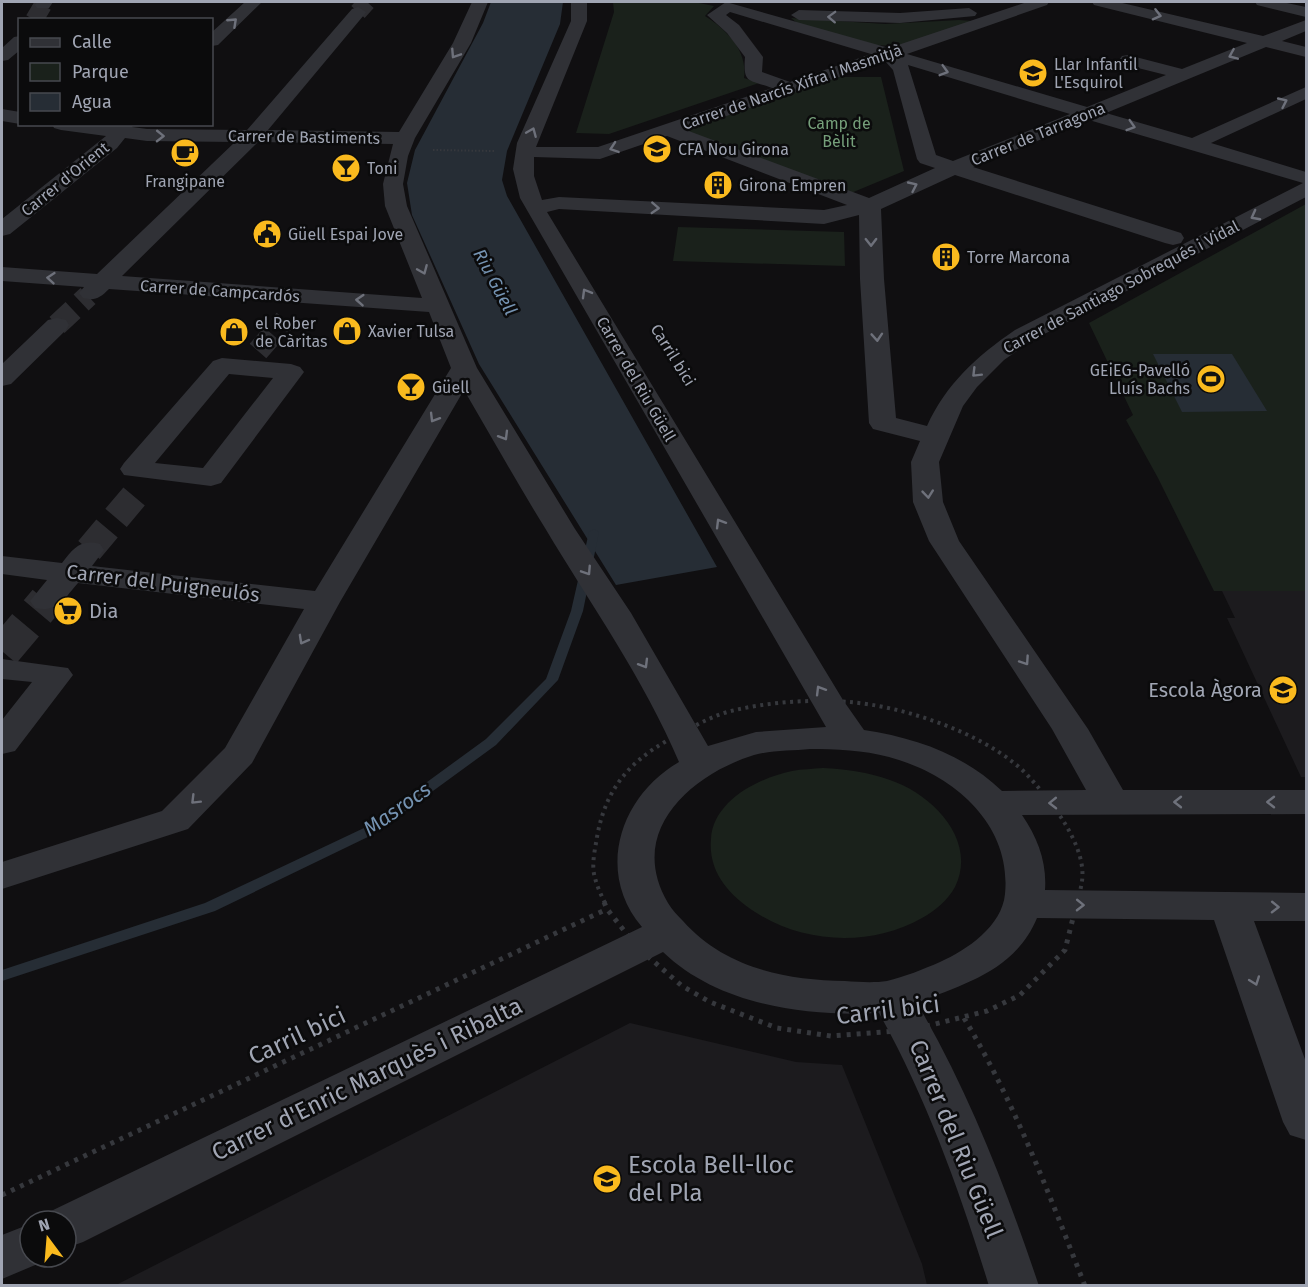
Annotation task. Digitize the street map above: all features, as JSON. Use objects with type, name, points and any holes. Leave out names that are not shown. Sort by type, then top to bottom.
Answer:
[{"type":"street","points":[[213,41],[254,2]]},
{"type":"street","points":[[480,2],[462,43],[405,138],[398,156],[393,184],[396,206],[464,368],[560,529],[615,614],[691,748],[683,774],[654,801],[638,835],[635,866],[645,899],[652,939],[681,945],[720,970],[774,990],[901,1013],[935,982],[973,964],[995,947],[1016,921],[1026,882],[1026,865],[1022,847],[1008,820],[994,803],[974,784],[934,761],[889,746],[852,739],[810,738],[771,741],[728,752],[691,748]]},
{"type":"street","name":"Carrer del Riu Güell","points":[[579,2],[579,21],[527,142],[521,164],[523,181],[534,208],[827,702],[852,739]]},
{"type":"street","points":[[705,2],[728,6],[1306,178]]},
{"type":"street","points":[[955,2],[980,16],[1011,27]]},
{"type":"street","points":[[789,88],[753,75],[754,57],[733,29],[715,15],[728,6],[980,16],[1030,2]]},
{"type":"street","name":"Carrer de Narcís Xifra i Masmitjà","points":[[539,152],[600,153],[888,54],[980,16],[1041,2]]},
{"type":"street","points":[[1100,2],[1306,52]]},
{"type":"street","points":[[1263,2],[1306,12]]},
{"type":"street","points":[[94,289],[252,136],[358,12]]},
{"type":"street","name":"Carrer de Tarragona","points":[[534,208],[559,203],[824,217],[870,206],[955,167],[1306,25]]},
{"type":"street","points":[[2,56],[18,43]]},
{"type":"street","points":[[888,54],[902,69],[927,159],[1173,238]]},
{"type":"street","points":[[1128,60],[1186,75]]},
{"type":"street","points":[[1192,145],[1306,92]]},
{"type":"street","points":[[2,115],[18,118]]},
{"type":"street","name":"Carrer de Bastiments","points":[[92,126],[122,128],[147,135],[405,138]]},
{"type":"street","name":"Carrer d'Orient","points":[[2,229],[110,144],[122,128]]},
{"type":"street","points":[[669,130],[870,206],[872,279],[883,423],[935,437]]},
{"type":"street","name":"Carrer de Santiago Sobrequés i Vidal","points":[[1111,802],[1070,729],[944,541],[928,502],[925,462],[950,405],[968,381],[995,355],[1024,335],[1306,189]]},
{"type":"street","points":[[2,210],[24,212]]},
{"type":"street","name":"Carrer de Campcardós","points":[[2,274],[94,289],[304,296],[439,306]]},
{"type":"street","points":[[287,317],[304,296]]},
{"type":"street","points":[[2,378],[57,325]]},
{"type":"street","points":[[251,359],[291,372],[211,477],[156,472],[134,469],[222,366],[251,359]]},
{"type":"street","points":[[2,876],[175,820],[239,755],[324,602],[464,368]]},
{"type":"street","points":[[137,493],[156,472]]},
{"type":"street","points":[[46,601],[79,561]]},
{"type":"street","name":"Carrer del Puigneulós","points":[[2,565],[79,561],[324,602]]},
{"type":"street","points":[[2,659],[56,675],[2,743]]},
{"type":"street","points":[[994,803],[1306,802]]},
{"type":"street","points":[[1022,904],[1306,907]]},
{"type":"street","points":[[1228,906],[1306,1122]]},
{"type":"street","name":"Carrer d'Enric Marquès i Ribalta","points":[[78,1221],[652,939]]},
{"type":"street","name":"Carrer del Riu Güell","points":[[901,1013],[942,1092],[1014,1286]]},
{"type":"street","points":[[2,1258],[18,1251]]},
{"type":"path","points":[[426,150],[495,151]]},
{"type":"path","points":[[870,698],[875,706]]},
{"type":"path","name":"Carril bici","points":[[827,702],[875,706],[927,720],[986,744],[1014,762],[1031,778],[1064,820],[1079,856],[1083,879],[1065,950],[1020,994],[987,1011],[964,1018],[901,1013],[831,1036],[777,1028],[710,1002],[682,986],[652,939],[607,909],[594,876],[594,855],[600,822],[610,794],[629,768],[655,746],[691,748],[710,719],[731,711],[787,703],[827,702]]},
{"type":"path","name":"Carril bici","points":[[2,1195],[607,909]]},
{"type":"path","name":"Carril bici","points":[[964,1018],[990,1058],[1041,1176],[1084,1286]]},
{"type":"shaded area","name":"Escola Àgora","points":[[1222,591],[1306,591],[1306,777],[1301,777],[1227,618],[1235,618]]},
{"type":"shaded area","name":"Escola Bell-lloc del Pla","points":[[630,1023],[796,1062],[842,1065],[922,1264],[927,1285],[116,1285]]},
{"type":"green space","points":[[613,2],[694,2],[714,6],[705,16],[734,42],[743,59],[744,78],[759,83],[609,134],[576,133],[614,12]]},
{"type":"green space","points":[[791,18],[885,24],[973,21],[898,46],[871,45],[797,23]]},
{"type":"green space","name":"Camp de Bèlit","points":[[837,77],[881,77],[904,171],[851,193],[680,131]]},
{"type":"green space","name":"GEiEG-Pavelló Lluís Bachs","points":[[1306,204],[1306,591],[1214,591],[1158,478],[1126,420],[1133,415],[1089,323]]},
{"type":"green space","points":[[678,227],[844,232],[845,266],[673,261]]},
{"type":"green space","points":[[823,768],[849,770],[890,780],[921,796],[947,821],[956,836],[961,869],[952,892],[936,909],[922,918],[881,934],[838,938],[816,936],[774,923],[737,898],[722,882],[711,851],[714,825],[720,813],[740,793],[765,779],[792,771]]},
{"type":"water","name":"Riu Güell","points":[[491,2],[563,2],[560,24],[507,151],[502,180],[507,196],[717,567],[616,585],[479,364],[412,215],[407,183],[415,150],[483,23]]},
{"type":"water","points":[[1153,354],[1232,354],[1267,411],[1182,412]]},
{"type":"waterway","name":"Masrocs","points":[[2,976],[210,907],[369,831],[491,742],[552,680],[577,611],[594,532]]},
{"type":"tunnel","points":[[358,12],[367,2]]},
{"type":"tunnel","points":[[35,18],[43,5]]},
{"type":"tunnel","points":[[57,325],[88,296]]},
{"type":"tunnel","points":[[258,351],[285,320]]},
{"type":"tunnel","points":[[89,550],[137,493]]},
{"type":"tunnel","points":[[3,652],[46,601]]},
{"type":"place","name":"Llar Infantil L'Esquirol","points":[[1033,73]]},
{"type":"place","name":"CFA Nou Girona","points":[[657,149]]},
{"type":"place","name":"Frangipane","points":[[185,153]]},
{"type":"place","name":"Toni","points":[[346,168]]},
{"type":"place","name":"Girona Empren","points":[[718,185]]},
{"type":"place","name":"Güell Espai Jove","points":[[267,234]]},
{"type":"place","name":"Torre Marcona","points":[[946,257]]},
{"type":"place","name":"Xavier Tulsa","points":[[347,331]]},
{"type":"place","name":"el Rober de Càritas","points":[[234,332]]},
{"type":"place","name":"GEiEG-Pavelló Lluís Bachs","points":[[1211,379]]},
{"type":"place","name":"Güell","points":[[411,387]]},
{"type":"place","name":"Dia","points":[[68,611]]},
{"type":"place","name":"Escola Àgora","points":[[1283,690]]},
{"type":"place","name":"Escola Bell-lloc del Pla","points":[[607,1179]]}]
